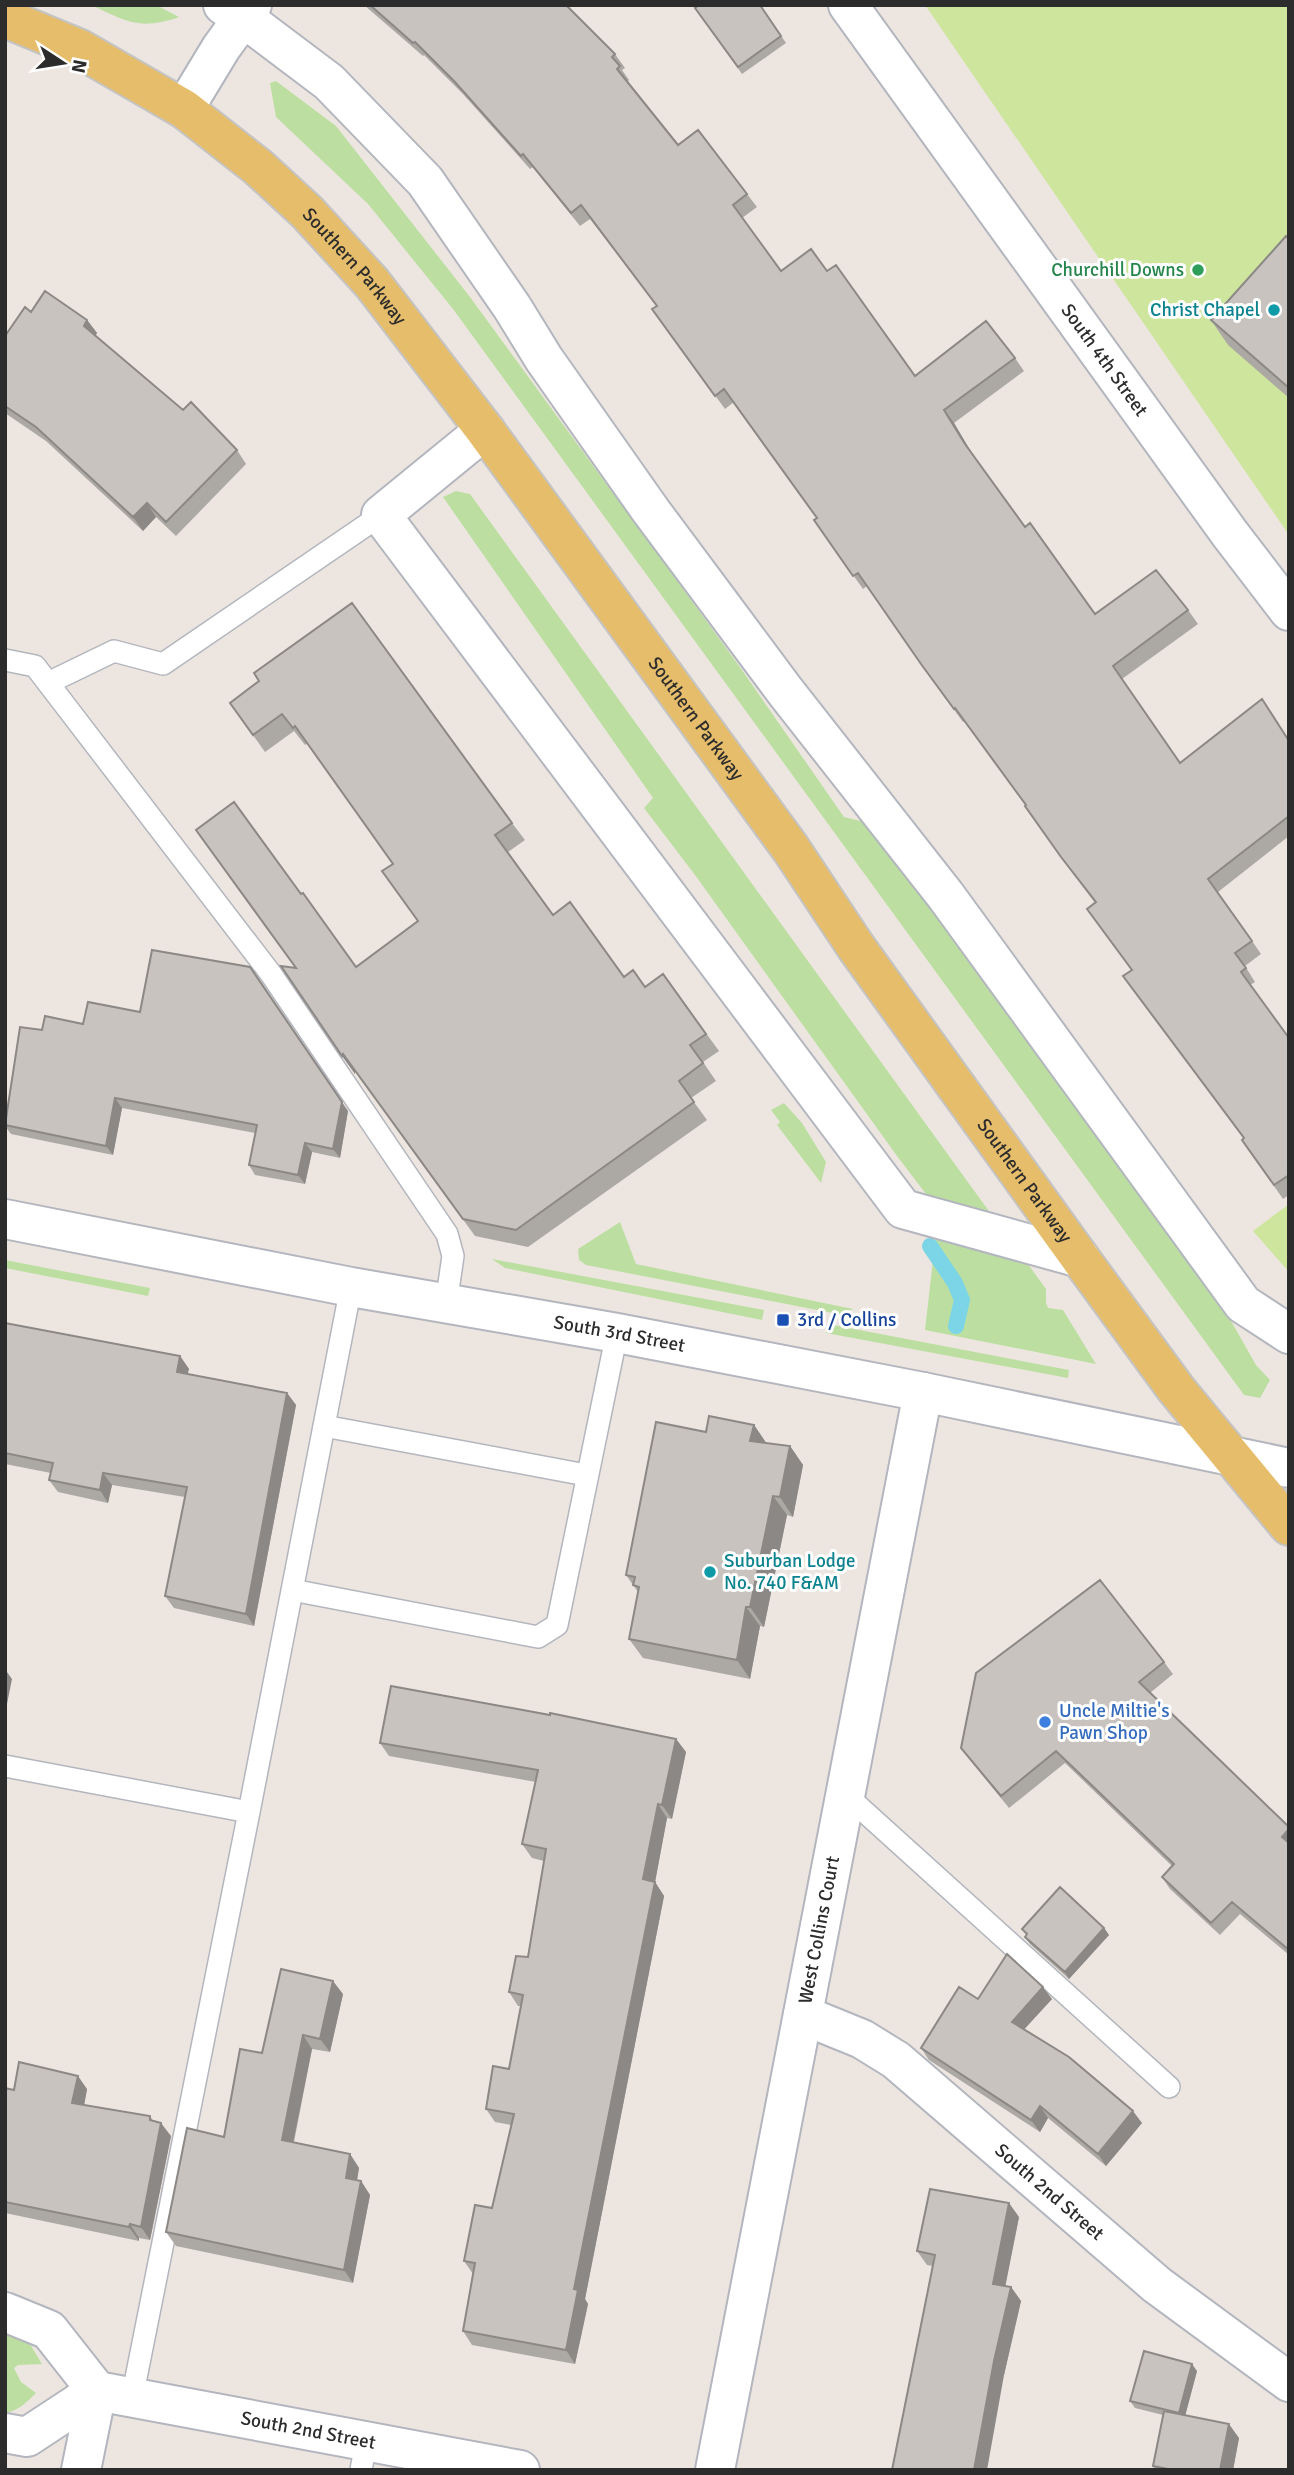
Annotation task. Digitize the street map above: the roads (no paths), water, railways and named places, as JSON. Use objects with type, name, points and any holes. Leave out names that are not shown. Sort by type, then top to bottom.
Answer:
[{"type":"main road","name":"Southern Parkway","points":[[5,18],[80,49],[184,108],[258,167],[307,212],[372,283],[485,430],[791,849],[864,958],[1080,1258],[1176,1388],[1289,1526]]},
{"type":"street","name":"South 4th Street","points":[[848,5],[1230,534],[1289,611]]},
{"type":"street","points":[[184,108],[221,48],[240,9],[329,82],[425,181],[512,307],[544,359],[651,511],[785,691],[946,897],[1243,1304],[1289,1334]]},
{"type":"street","points":[[485,430],[381,515],[903,1209],[1080,1258]]},
{"type":"street","name":"South 3rd Street","points":[[5,1219],[351,1287],[617,1333],[923,1392],[1289,1468]]},
{"type":"street","name":"West Collins Court","points":[[715,2470],[923,1392]]},
{"type":"street","name":"South 2nd Street","points":[[803,2015],[862,2039],[897,2060],[1157,2284],[1289,2382]]},
{"type":"street","points":[[5,2312],[49,2330],[114,2394]]},
{"type":"street","points":[[5,2433],[27,2437],[114,2394]]},
{"type":"street","points":[[81,2470],[114,2394]]},
{"type":"street","name":"South 2nd Street","points":[[114,2394],[363,2456],[520,2470]]},
{"type":"lane","points":[[48,683],[114,651],[163,664],[381,515]]},
{"type":"lane","points":[[5,660],[35,666],[271,974],[375,1132],[447,1234],[453,1256],[446,1304]]},
{"type":"lane","points":[[114,2394],[249,1812],[351,1287]]},
{"type":"lane","points":[[292,1590],[538,1637],[557,1625],[617,1333]]},
{"type":"lane","points":[[324,1426],[586,1475]]},
{"type":"lane","points":[[5,1766],[249,1812]]},
{"type":"lane","points":[[846,1795],[1169,2087]]},
{"type":"waterway","points":[[930,1246],[955,1283],[962,1300],[956,1326]]},
{"type":"place","name":"Churchill Downs","points":[[1198,270]]},
{"type":"place","name":"Christ Chapel","points":[[1274,310]]},
{"type":"place","name":"3rd / Collins","points":[[783,1320]]},
{"type":"place","name":"Suburban Lodge No. 740 F&AM","points":[[710,1572]]},
{"type":"place","name":"Uncle Miltie's Pawn Shop","points":[[1045,1722]]}]
